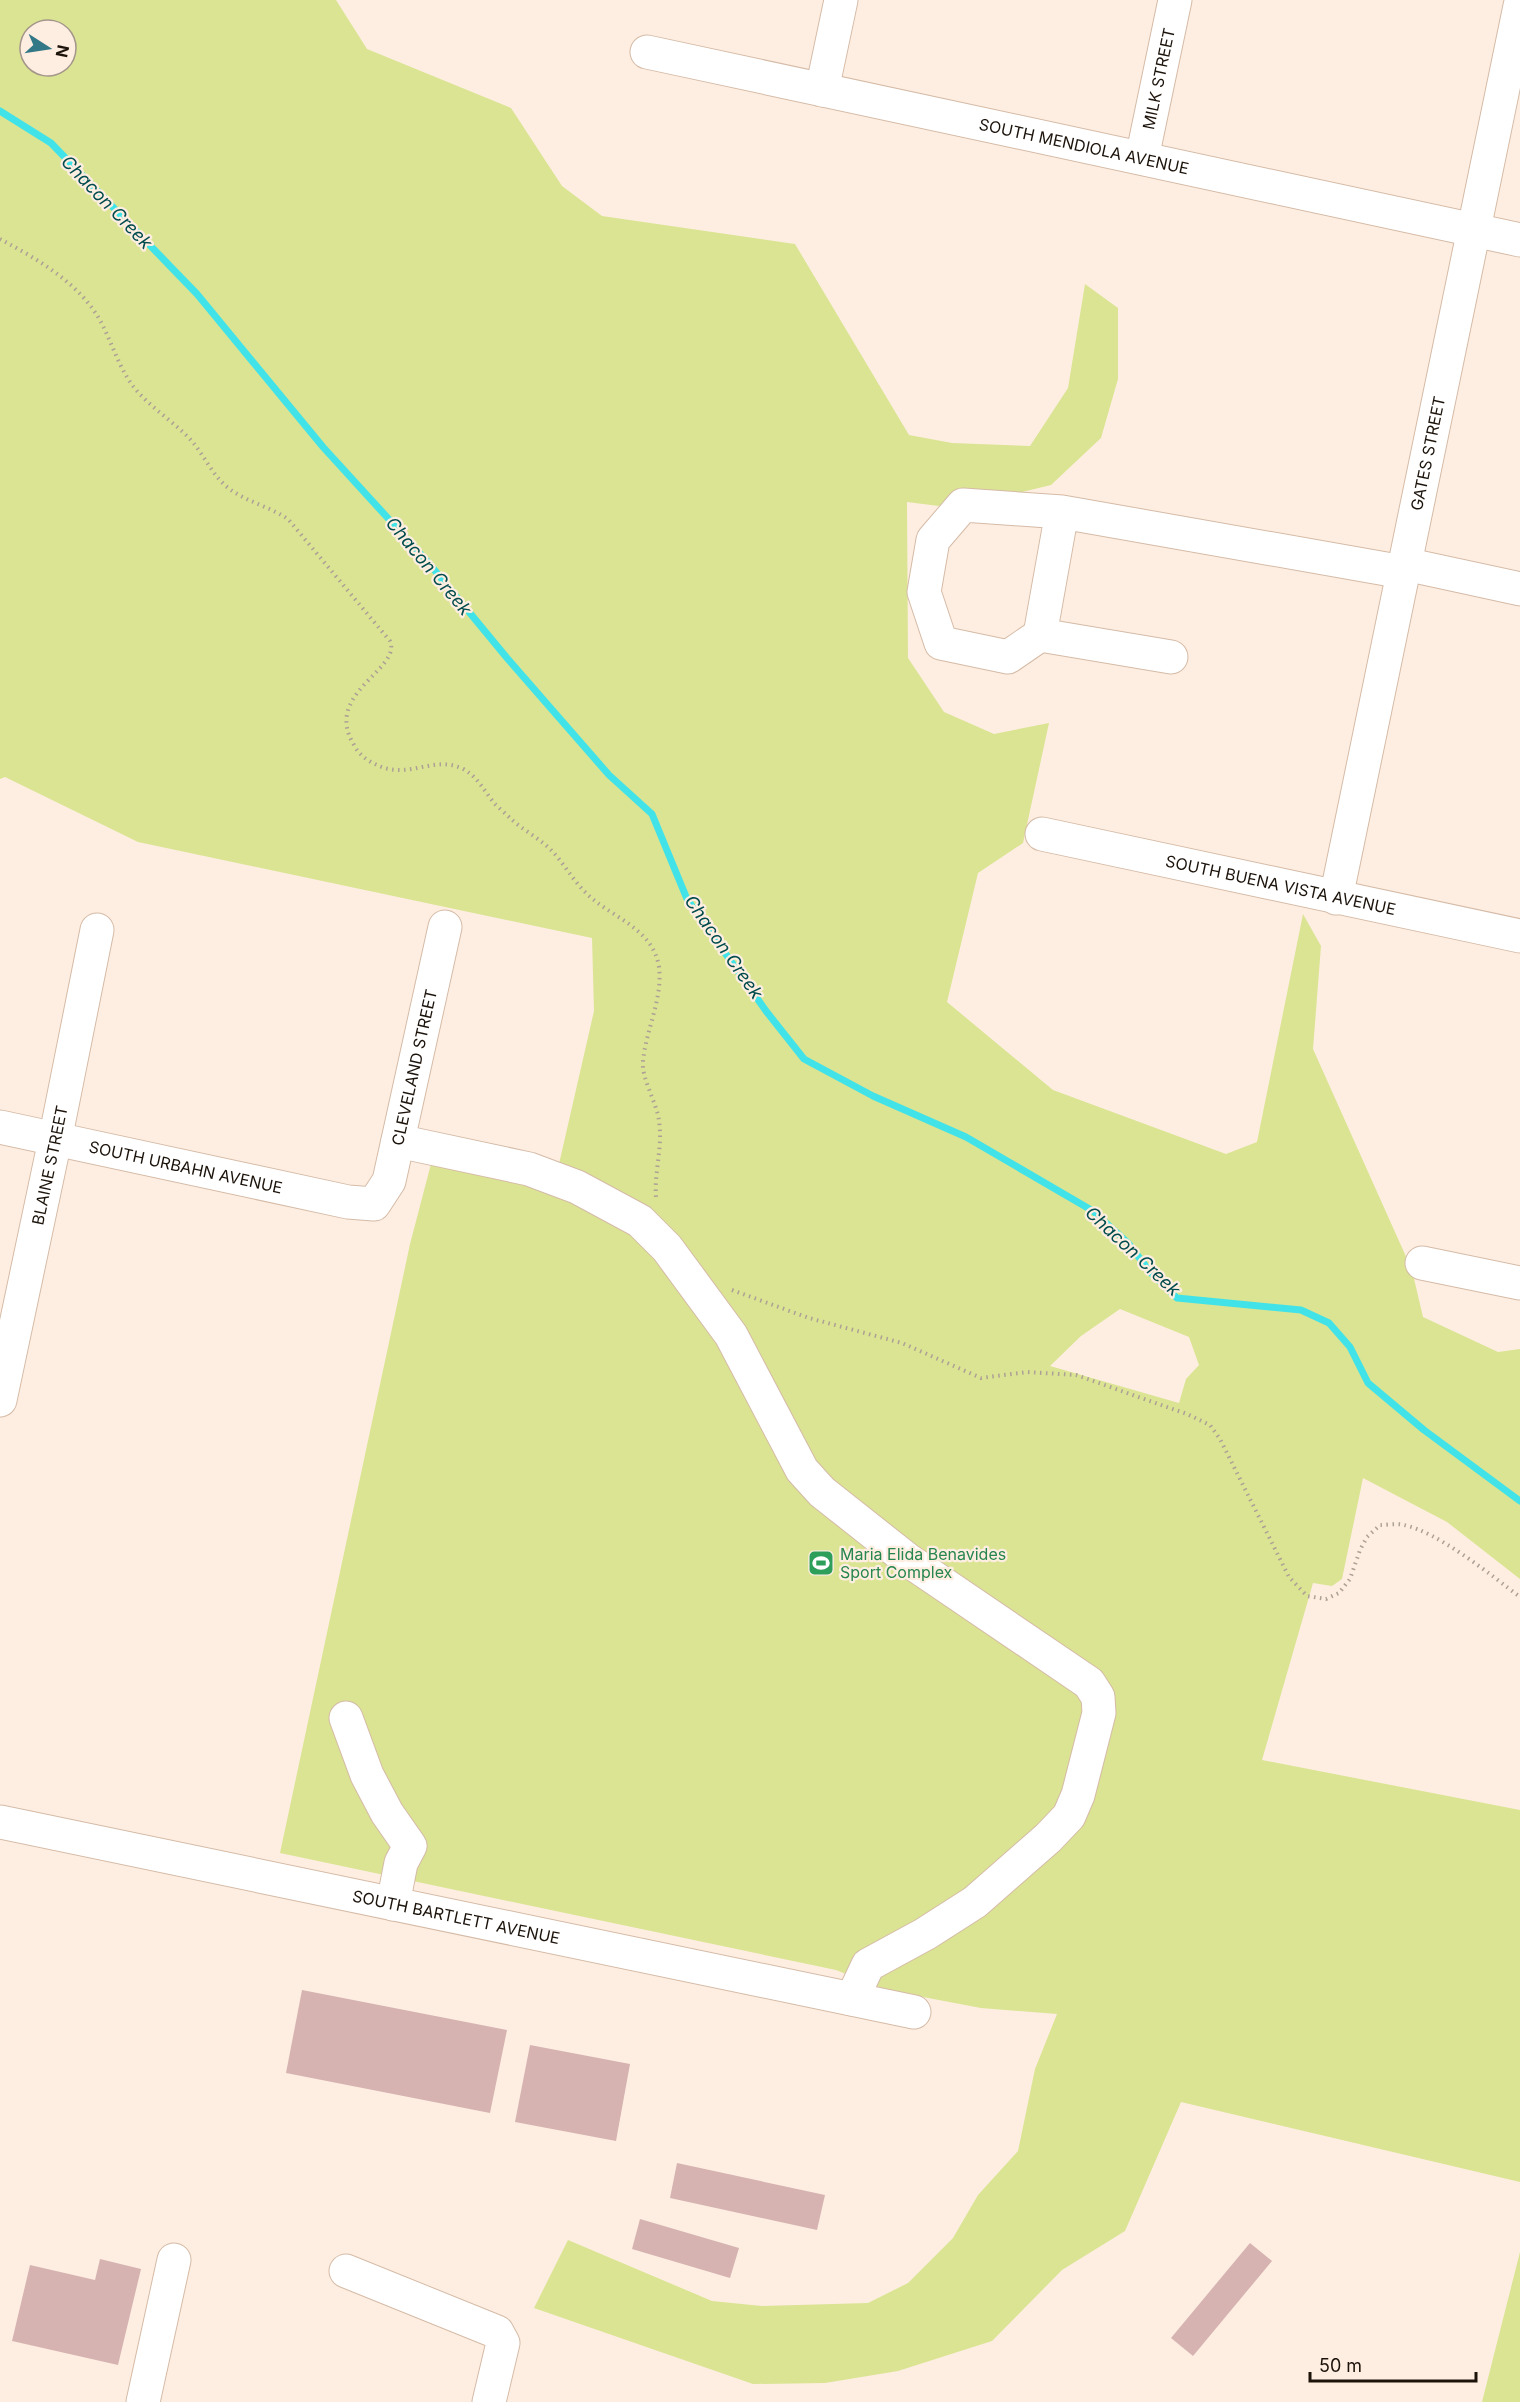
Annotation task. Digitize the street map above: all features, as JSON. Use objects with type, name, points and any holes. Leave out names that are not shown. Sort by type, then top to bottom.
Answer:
[{"type":"street","points":[[822,90],[841,0]]},
{"type":"street","name":"MILK STREET","points":[[1142,158],[1175,0]]},
{"type":"street","name":"GATES STREET","points":[[1336,898],[1520,6]]},
{"type":"street","name":"SOUTH MENDIOLA AVENUE","points":[[647,52],[1520,240]]},
{"type":"street","points":[[1171,657],[1040,635],[1008,657],[941,643],[924,592],[933,540],[963,505],[1062,512],[1520,588]]},
{"type":"street","points":[[1040,635],[1062,512]]},
{"type":"street","name":"SOUTH BUENA VISTA AVENUE","points":[[1042,834],[1520,936]]},
{"type":"street","name":"CLEVELAND STREET","points":[[374,1204],[389,1181],[445,927]]},
{"type":"street","name":"BLAINE STREET","points":[[0,1400],[97,930]]},
{"type":"street","name":"SOUTH URBAHN AVENUE","points":[[0,1128],[348,1202],[374,1204]]},
{"type":"street","points":[[398,1141],[529,1169],[577,1187],[640,1221],[667,1248],[731,1335],[802,1470],[822,1492],[908,1560],[1089,1683],[1098,1697],[1099,1713],[1078,1796],[1069,1816],[1048,1838],[975,1902],[925,1934],[868,1965],[852,1999]]},
{"type":"street","points":[[1422,1263],[1520,1283]]},
{"type":"street","points":[[346,1718],[367,1775],[387,1813],[410,1846],[401,1863],[393,1904]]},
{"type":"street","name":"SOUTH BARTLETT AVENUE","points":[[0,1822],[914,2012]]},
{"type":"street","points":[[143,2402],[174,2260]]},
{"type":"street","points":[[346,2271],[497,2332],[503,2343],[489,2402]]},
{"type":"path","points":[[0,239],[45,265],[83,297],[103,325],[117,358],[136,390],[189,438],[219,479],[230,489],[242,497],[273,509],[288,519],[390,641],[393,648],[391,655],[364,683],[348,708],[347,730],[360,754],[390,770],[404,772],[439,765],[453,765],[469,772],[496,805],[521,828],[550,848],[585,893],[634,927],[650,943],[659,966],[659,986],[642,1063],[659,1121],[660,1153],[655,1191],[656,1198],[664,1206]]},
{"type":"path","points":[[730,1289],[809,1318],[902,1343],[981,1378],[1027,1372],[1076,1375],[1187,1414],[1210,1425],[1220,1439],[1289,1577],[1307,1596],[1326,1599],[1339,1593],[1350,1579],[1360,1550],[1367,1538],[1380,1525],[1402,1524],[1426,1532],[1492,1575],[1520,1597]]},
{"type":"green space","points":[[0,0],[336,0],[367,49],[511,108],[562,186],[602,216],[795,244],[909,435],[952,443],[1030,446],[1068,388],[1085,284],[1118,308],[1118,379],[1101,438],[1051,485],[955,508],[907,502],[908,658],[944,712],[994,734],[1049,723],[1023,843],[978,873],[947,1002],[1053,1090],[1226,1154],[1257,1142],[1303,914],[1321,946],[1313,1049],[1412,1270],[1423,1317],[1498,1352],[1520,1349],[1520,1579],[1447,1522],[1363,1478],[1342,1579],[1332,1586],[1313,1583],[1262,1760],[1520,1810],[1520,2182],[1181,2102],[1125,2231],[1062,2270],[992,2341],[898,2371],[825,2383],[753,2384],[534,2308],[568,2240],[712,2301],[762,2306],[868,2303],[908,2283],[953,2238],[978,2195],[1018,2151],[1035,2069],[1057,2014],[981,2008],[886,1990],[836,1970],[280,1853],[410,1244],[437,1141],[559,1164],[594,1011],[592,938],[138,842],[5,777],[0,779]],"holes":[[[1120,1309],[1189,1337],[1199,1365],[1186,1379],[1179,1403],[1050,1366],[1081,1336]]]},
{"type":"green space","points":[[1520,2252],[1520,2402],[1482,2402]]},
{"type":"building","points":[[302,1990],[507,2030],[490,2113],[286,2073]]},
{"type":"building","points":[[530,2045],[630,2064],[616,2141],[515,2122]]},
{"type":"building","points":[[677,2163],[825,2195],[817,2230],[670,2198]]},
{"type":"building","points":[[640,2219],[739,2248],[730,2278],[632,2249]]},
{"type":"building","points":[[1250,2243],[1272,2261],[1193,2356],[1171,2338]]},
{"type":"building","points":[[100,2259],[141,2269],[118,2365],[12,2341],[30,2265],[95,2280]]},
{"type":"waterway","name":"Chacon Creek","points":[[0,111],[51,143],[197,294],[323,447],[427,561],[507,658],[609,775],[652,814],[687,899],[766,1011],[804,1059],[873,1096],[966,1137],[1093,1211],[1128,1243],[1151,1273],[1177,1298],[1301,1310],[1329,1323],[1350,1347],[1368,1383],[1424,1430],[1520,1501]]},
{"type":"place","name":"Maria Elida Benavides Sport Complex","points":[[821,1563]]}]
